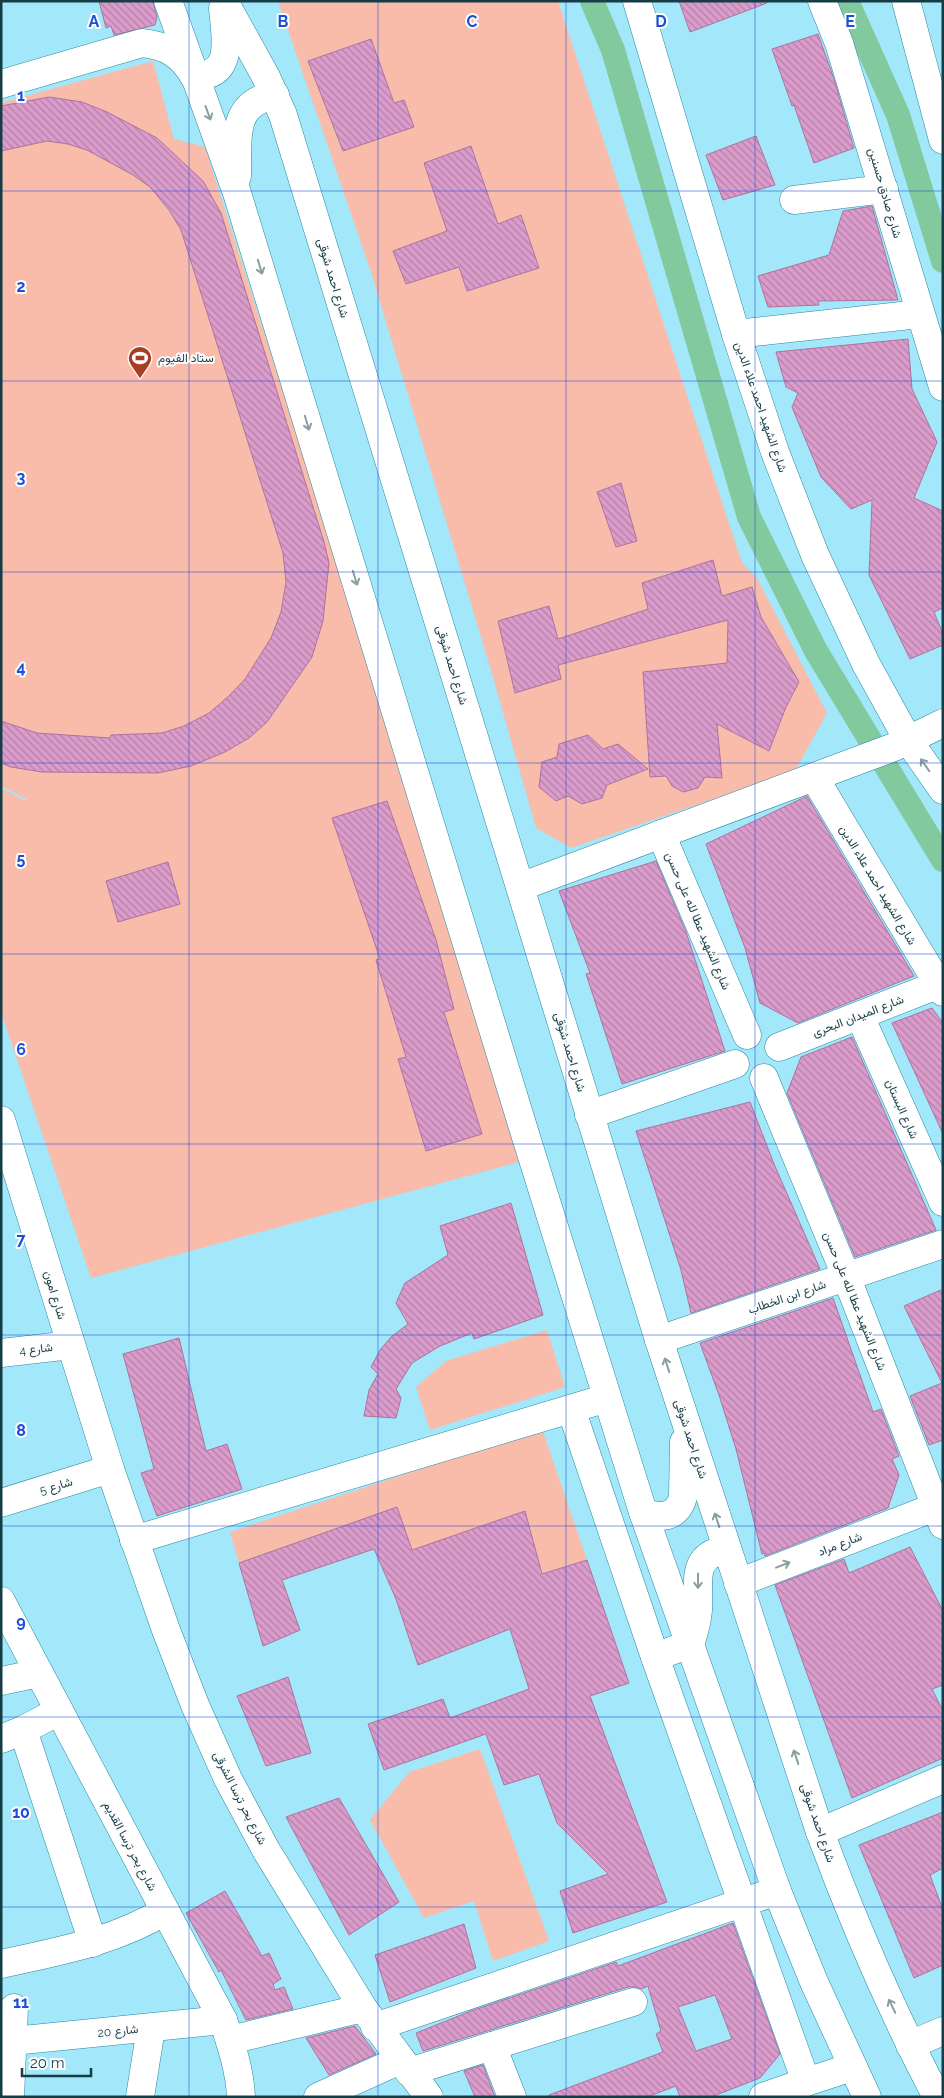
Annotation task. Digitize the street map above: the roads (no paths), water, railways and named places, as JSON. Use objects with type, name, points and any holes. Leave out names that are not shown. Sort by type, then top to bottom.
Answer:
[{"type":"street","points":[[168,1],[237,193],[643,1512],[777,1891],[814,1982],[867,2097]]},
{"type":"street","points":[[194,76],[203,76],[212,72],[220,66],[225,58],[223,1]]},
{"type":"street","name":"شارع احمد شوقى","points":[[223,1],[275,95],[283,116],[659,1340],[820,1832],[866,1951],[910,2045],[937,2097]]},
{"type":"street","name":"شارع الشهيد احمد علاء الدين","points":[[636,1],[736,334],[775,452],[815,555],[901,743],[943,790]]},
{"type":"street","name":"شارع صادق حسنين","points":[[822,1],[839,43],[943,386]]},
{"type":"street","points":[[906,1],[941,124]]},
{"type":"street","points":[[1,84],[142,43],[174,52],[182,59],[194,76]]},
{"type":"street","points":[[237,193],[238,129],[240,120],[250,105],[266,96],[275,95]]},
{"type":"street","points":[[794,200],[884,190]]},
{"type":"street","points":[[736,334],[920,314]]},
{"type":"street","points":[[520,887],[901,743],[943,723]]},
{"type":"street","name":"شارع الشهيد احمد علاء الدين","points":[[821,774],[940,989]]},
{"type":"street","name":"شارع الشهيد عطا لله على حسن","points":[[660,834],[747,1035]]},
{"type":"street","name":"شارع الميدان البحرى","points":[[779,1047],[860,1016],[940,989]]},
{"type":"street","name":"شارع البستان","points":[[860,1016],[943,1202]]},
{"type":"street","points":[[762,1033],[769,1035],[779,1047],[780,1062],[776,1069],[764,1078],[750,1079],[738,1070],[735,1064],[734,1050],[741,1038],[747,1035],[762,1033]]},
{"type":"street","points":[[589,1115],[735,1064]]},
{"type":"street","name":"شارع الشهيد عطا لله على حسن","points":[[764,1078],[846,1276],[940,1512]]},
{"type":"street","name":"شارع امون","points":[[3,1129],[110,1469]]},
{"type":"street","name":"شارع ابن الخطاب","points":[[659,1340],[943,1244]]},
{"type":"street","name":"شارع 4","points":[[1,1353],[71,1345]]},
{"type":"street","points":[[134,1540],[607,1398]]},
{"type":"street","points":[[571,1409],[655,1657],[806,2082]]},
{"type":"street","points":[[643,1512],[658,1517],[665,1516],[677,1510],[681,1504],[683,1497],[684,1419]]},
{"type":"street","name":"شارع 5","points":[[1,1502],[110,1469]]},
{"type":"street","name":"شارع بحر ترسا الشرقى","points":[[110,1469],[195,1705],[228,1779],[266,1850],[369,2017],[429,2097]]},
{"type":"street","name":"شارع مراد","points":[[738,1583],[940,1512]]},
{"type":"street","points":[[655,1657],[690,1644],[696,1628],[698,1612],[697,1576],[700,1567],[710,1554],[727,1549]]},
{"type":"street","name":"شارع بحر ترسا القديم","points":[[4,1614],[40,1673],[226,2030],[241,2097]]},
{"type":"street","points":[[1,1681],[40,1673]]},
{"type":"street","points":[[59,1711],[12,1734],[93,1943]]},
{"type":"street","points":[[820,1832],[943,1779]]},
{"type":"street","name":"شارع 20","points":[[13,2041],[151,2028],[226,2030],[369,2017],[777,1891]]},
{"type":"street","points":[[1,1964],[93,1943],[130,1930],[165,1911]]},
{"type":"street","points":[[318,2097],[405,2066],[492,2046],[633,2002]]},
{"type":"street","points":[[10,2097],[14,2008]]},
{"type":"street","points":[[140,2097],[151,2028]]},
{"type":"street","points":[[910,2045],[943,2031]]},
{"type":"street","points":[[492,2046],[512,2097]]},
{"type":"street","points":[[763,2097],[852,2067]]},
{"type":"waterway","points":[[592,1],[613,50],[749,517],[816,651],[943,860]]},
{"type":"waterway","points":[[847,1],[898,115],[943,261]]},
{"type":"place","name":"ستاد الفيوم","points":[[140,379]]}]
